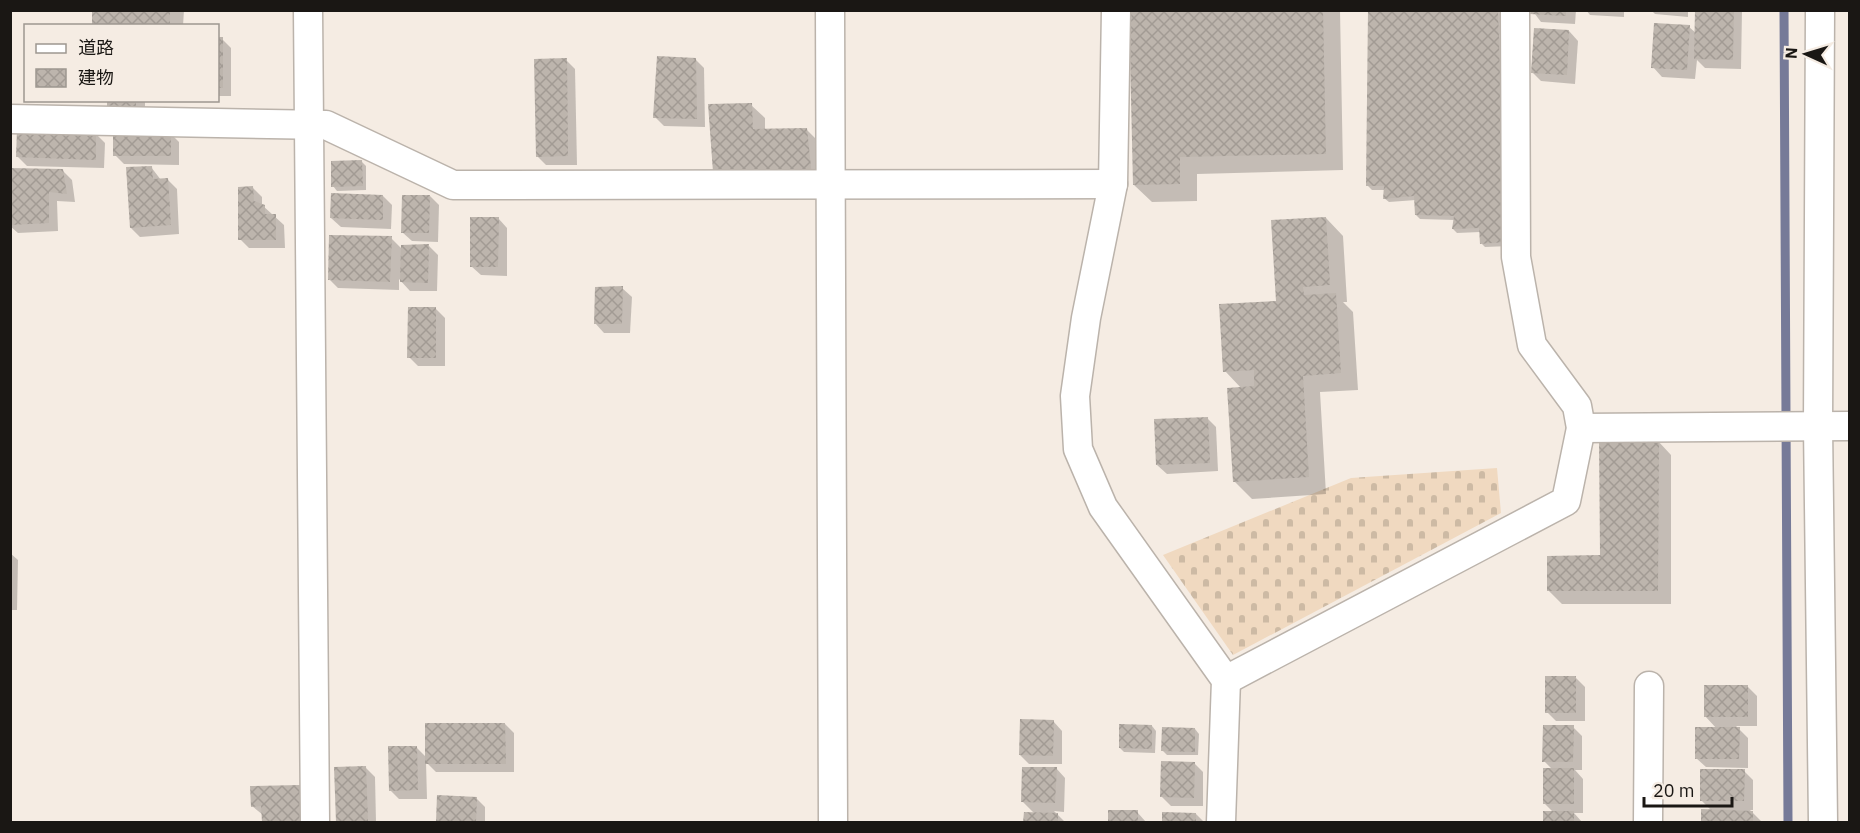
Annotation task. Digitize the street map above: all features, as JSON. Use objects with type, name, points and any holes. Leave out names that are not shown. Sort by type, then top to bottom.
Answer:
[{"type":"street","points":[[308,10],[315,822]]},
{"type":"street","points":[[830,10],[833,822]]},
{"type":"street","points":[[1116,10],[1113,184],[1086,318],[1075,396],[1078,449],[1103,507],[1227,680],[1221,822]]},
{"type":"street","points":[[1227,680],[1566,501],[1581,428],[1577,406],[1532,345],[1516,257],[1515,10]]},
{"type":"street","points":[[1820,10],[1818,426],[1823,822]]},
{"type":"street","points":[[10,119],[326,124],[453,185],[1113,184]]},
{"type":"street","points":[[1581,428],[1850,426]]},
{"type":"street","points":[[1648,822],[1649,686]]},
{"type":"green space","points":[[1497,468],[1501,513],[1233,655],[1163,555],[1351,478]]},
{"type":"building","points":[[92,10],[170,10],[170,24],[92,24]]},
{"type":"building","points":[[1129,10],[1323,10],[1326,154],[1180,157],[1180,184],[1133,185]]},
{"type":"building","points":[[1368,10],[1498,10],[1506,242],[1480,244],[1479,228],[1452,229],[1454,216],[1415,215],[1414,196],[1383,199],[1384,186],[1366,186]]},
{"type":"building","points":[[1531,10],[1566,10],[1566,16],[1530,14]]},
{"type":"building","points":[[1695,10],[1734,10],[1733,60],[1694,59]]},
{"type":"building","points":[[1654,23],[1690,25],[1687,70],[1651,68]]},
{"type":"building","points":[[1534,28],[1569,30],[1567,75],[1531,73]]},
{"type":"building","points":[[219,37],[223,37],[223,88],[219,88]]},
{"type":"building","points":[[657,56],[696,58],[697,119],[653,118]]},
{"type":"building","points":[[567,58],[568,156],[536,157],[534,59]]},
{"type":"building","points":[[107,102],[136,102],[136,106],[107,106]]},
{"type":"building","points":[[752,103],[753,129],[807,128],[812,177],[713,172],[708,104]]},
{"type":"building","points":[[17,130],[96,132],[96,160],[16,157]]},
{"type":"building","points":[[113,131],[171,131],[171,156],[113,156]]},
{"type":"building","points":[[362,160],[363,186],[331,187],[331,161]]},
{"type":"building","points":[[152,166],[153,179],[168,178],[171,225],[130,228],[126,167]]},
{"type":"building","points":[[10,168],[63,169],[67,194],[49,192],[49,223],[10,225]]},
{"type":"building","points":[[253,186],[254,201],[265,205],[265,214],[276,214],[276,240],[238,240],[238,187]]},
{"type":"building","points":[[331,193],[383,195],[383,220],[330,218]]},
{"type":"building","points":[[402,195],[430,195],[429,233],[401,233]]},
{"type":"building","points":[[470,217],[499,217],[498,267],[470,267]]},
{"type":"building","points":[[1326,217],[1330,285],[1303,287],[1304,295],[1336,293],[1341,373],[1303,376],[1309,477],[1233,482],[1227,388],[1254,386],[1254,370],[1223,372],[1219,304],[1276,301],[1271,220]]},
{"type":"building","points":[[329,235],[392,236],[390,282],[328,280]]},
{"type":"building","points":[[429,244],[428,283],[400,282],[401,245]]},
{"type":"building","points":[[623,286],[622,324],[594,324],[595,287]]},
{"type":"building","points":[[408,307],[436,307],[436,358],[407,358]]},
{"type":"building","points":[[1208,417],[1210,463],[1156,465],[1154,419]]},
{"type":"building","points":[[1599,440],[1659,440],[1658,591],[1547,591],[1547,556],[1600,555]]},
{"type":"building","points":[[1545,676],[1576,676],[1576,713],[1545,713]]},
{"type":"building","points":[[1704,685],[1748,685],[1748,717],[1704,717]]},
{"type":"building","points":[[1020,719],[1054,720],[1053,756],[1019,755]]},
{"type":"building","points":[[425,723],[505,723],[506,764],[425,764]]},
{"type":"building","points":[[1119,724],[1152,725],[1152,749],[1119,748]]},
{"type":"building","points":[[1543,725],[1574,725],[1573,762],[1542,762]]},
{"type":"building","points":[[1162,727],[1195,728],[1195,752],[1161,751]]},
{"type":"building","points":[[1695,727],[1740,727],[1739,759],[1695,759]]},
{"type":"building","points":[[388,746],[417,746],[418,790],[389,791]]},
{"type":"building","points":[[1161,761],[1195,762],[1194,798],[1160,797]]},
{"type":"building","points":[[366,766],[368,822],[336,822],[334,767]]},
{"type":"building","points":[[1022,767],[1057,767],[1055,803],[1021,802]]},
{"type":"building","points":[[1543,768],[1574,768],[1574,804],[1543,804]]},
{"type":"building","points":[[1700,769],[1745,769],[1744,801],[1700,801]]},
{"type":"building","points":[[300,785],[300,822],[262,822],[261,806],[251,807],[250,786]]},
{"type":"building","points":[[437,795],[477,797],[476,822],[436,822]]},
{"type":"building","points":[[1701,809],[1753,811],[1753,822],[1701,822]]},
{"type":"building","points":[[1108,810],[1138,810],[1138,822],[1108,822]]},
{"type":"building","points":[[1543,811],[1574,811],[1574,822],[1543,822]]},
{"type":"building","points":[[1024,812],[1058,813],[1058,822],[1023,822]]},
{"type":"building","points":[[1162,812],[1196,813],[1196,822],[1162,822]]},
{"type":"waterway","points":[[1784,10],[1788,822]]}]
